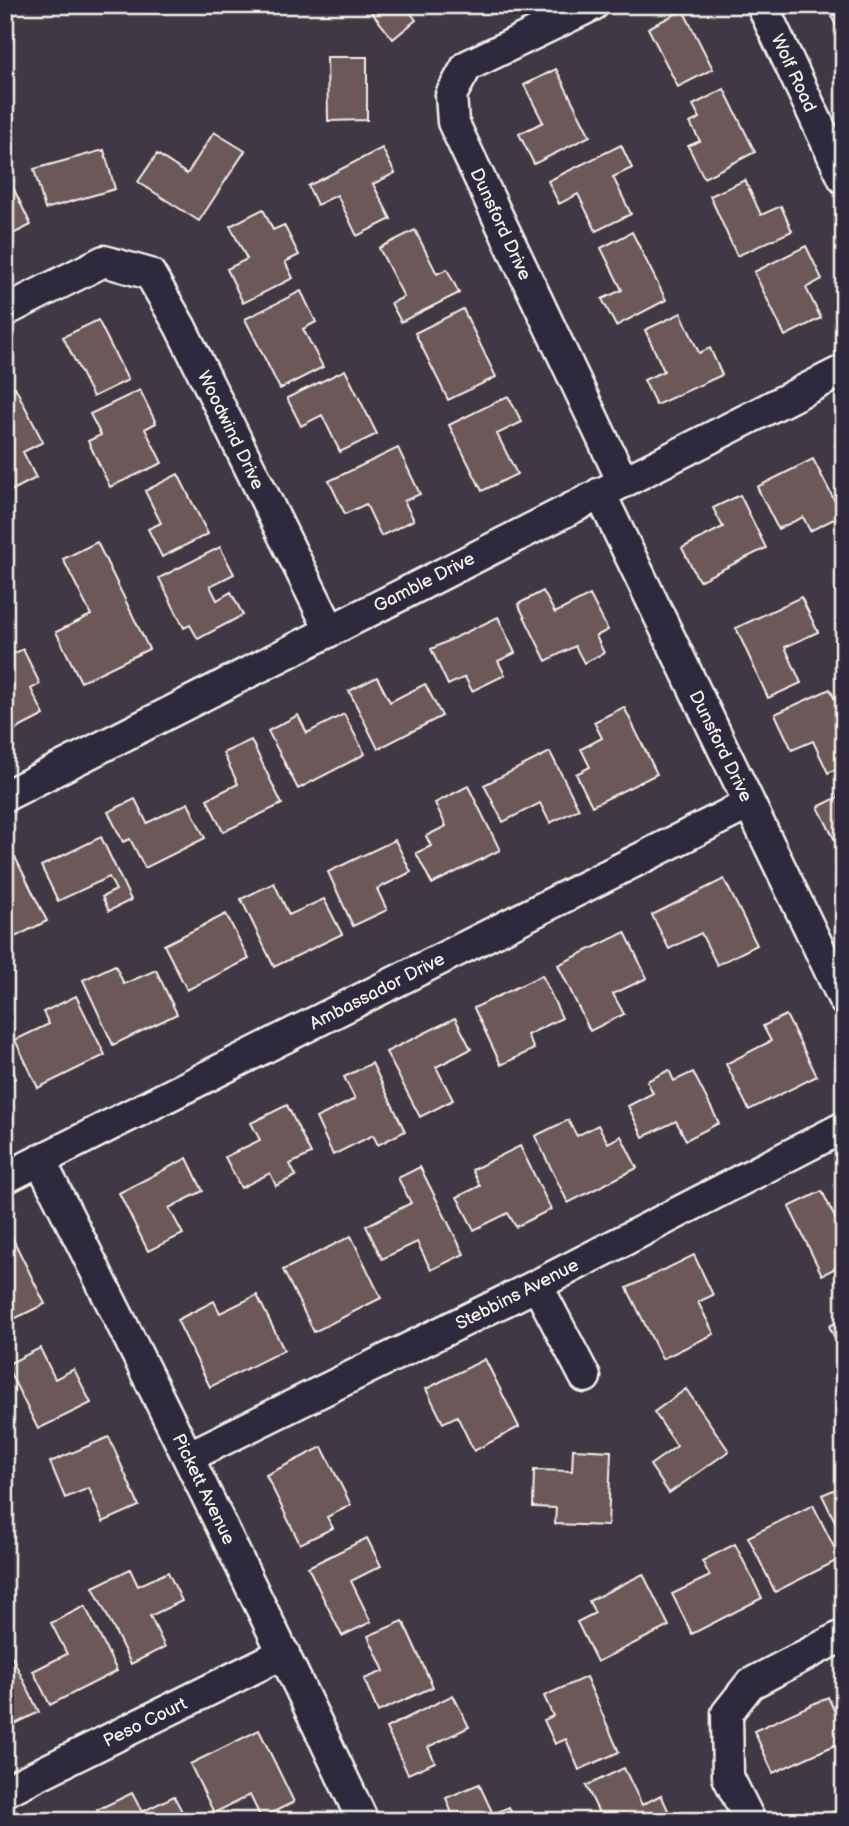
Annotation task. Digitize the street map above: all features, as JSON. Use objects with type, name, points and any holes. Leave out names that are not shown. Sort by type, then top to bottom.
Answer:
[{"type":"street","name":"Wolf Road","points":[[762,5],[844,179]]},
{"type":"street","name":"Dunsford Drive","points":[[580,11],[467,66],[451,95],[453,122],[749,804],[844,1000]]},
{"type":"street","name":"Woodwind Drive","points":[[5,311],[104,261],[150,274],[180,326],[330,629]]},
{"type":"street","name":"Gamble Drive","points":[[5,796],[844,370]]},
{"type":"street","name":"Ambassador Drive","points":[[5,1178],[749,804]]},
{"type":"street","name":"Stebbins Avenue","points":[[188,1457],[537,1285],[844,1127]]},
{"type":"street","name":"Pickett Avenue","points":[[40,1160],[284,1653],[363,1821]]},
{"type":"street","points":[[537,1285],[585,1377]]},
{"type":"street","points":[[750,1821],[728,1777],[727,1713],[750,1685],[844,1635]]},
{"type":"street","name":"Peso Court","points":[[5,1791],[284,1653]]},
{"type":"building","points":[[366,5],[408,5],[406,7],[416,20],[393,39]]},
{"type":"building","points":[[683,10],[713,69],[678,87],[648,28]]},
{"type":"building","points":[[844,10],[844,41],[831,16]]},
{"type":"building","points":[[327,57],[367,57],[367,120],[328,121]]},
{"type":"building","points":[[556,69],[590,136],[534,164],[519,134],[543,122],[524,85]]},
{"type":"building","points":[[724,89],[755,152],[704,178],[688,146],[700,141],[690,123],[700,118],[693,105]]},
{"type":"building","points":[[214,132],[245,151],[199,221],[138,182],[157,154],[187,174]]},
{"type":"building","points":[[621,145],[632,168],[613,177],[631,214],[596,231],[578,194],[559,204],[548,181]]},
{"type":"building","points":[[382,148],[395,173],[373,184],[391,219],[357,236],[337,195],[317,205],[308,186]]},
{"type":"building","points":[[104,150],[115,189],[45,209],[34,169]]},
{"type":"building","points":[[8,177],[31,225],[5,238],[5,178]]},
{"type":"building","points":[[745,180],[761,215],[781,206],[792,231],[737,256],[710,196]]},
{"type":"building","points":[[263,209],[273,230],[284,225],[299,255],[285,262],[293,278],[243,303],[227,269],[247,259],[230,226]]},
{"type":"building","points":[[415,230],[437,274],[447,269],[459,293],[401,322],[391,303],[404,297],[379,248]]},
{"type":"building","points":[[632,232],[666,300],[616,326],[602,299],[622,290],[601,248]]},
{"type":"building","points":[[806,246],[822,279],[806,288],[821,318],[785,336],[754,272]]},
{"type":"building","points":[[301,291],[316,322],[303,329],[323,367],[280,389],[245,319]]},
{"type":"building","points":[[463,309],[496,377],[448,400],[415,333]]},
{"type":"building","points":[[681,313],[699,353],[710,348],[722,375],[656,405],[644,380],[664,371],[645,330]]},
{"type":"building","points":[[98,320],[128,380],[93,397],[63,337]]},
{"type":"building","points":[[345,370],[377,434],[340,452],[322,415],[301,426],[287,398]]},
{"type":"building","points":[[15,387],[43,442],[23,452],[36,478],[5,494],[5,392]]},
{"type":"building","points":[[140,390],[156,423],[145,429],[162,463],[110,487],[88,441],[101,435],[90,414]]},
{"type":"building","points":[[508,396],[522,422],[497,434],[517,474],[482,491],[449,425]]},
{"type":"building","points":[[844,440],[844,463],[835,445]]},
{"type":"building","points":[[398,448],[420,494],[404,501],[414,520],[381,536],[366,504],[345,514],[329,481]]},
{"type":"building","points":[[813,459],[842,515],[810,531],[803,517],[778,529],[757,487]]},
{"type":"building","points":[[178,474],[208,534],[162,557],[148,529],[161,523],[145,491]]},
{"type":"building","points":[[740,495],[766,548],[699,581],[682,548],[723,527],[713,508]]},
{"type":"building","points":[[97,542],[149,649],[81,682],[56,632],[91,615],[63,559]]},
{"type":"building","points":[[220,547],[234,574],[210,586],[217,600],[231,592],[243,615],[198,639],[190,625],[184,628],[159,578]]},
{"type":"building","points":[[543,591],[555,613],[590,595],[608,630],[596,636],[604,653],[584,663],[575,646],[546,661],[518,604]]},
{"type":"building","points":[[801,597],[818,632],[785,647],[801,683],[768,698],[736,628]]},
{"type":"building","points":[[498,617],[515,653],[498,661],[505,675],[472,691],[465,677],[448,685],[431,649]]},
{"type":"building","points":[[23,649],[40,684],[31,689],[44,715],[5,735],[5,658]]},
{"type":"building","points":[[377,677],[390,702],[425,684],[442,716],[378,749],[349,691]]},
{"type":"building","points":[[830,689],[839,708],[844,706],[844,766],[828,773],[813,741],[792,750],[775,714]]},
{"type":"building","points":[[624,707],[657,774],[592,806],[576,774],[590,767],[581,749],[602,738],[594,722]]},
{"type":"building","points":[[344,714],[365,754],[298,789],[268,731],[298,715],[307,733]]},
{"type":"building","points":[[251,740],[282,804],[223,832],[207,799],[238,784],[223,753]]},
{"type":"building","points":[[550,752],[579,809],[550,823],[540,803],[503,822],[484,785]]},
{"type":"building","points":[[468,786],[500,850],[432,884],[416,853],[431,846],[426,836],[446,826],[435,803]]},
{"type":"building","points":[[844,794],[844,858],[818,807]]},
{"type":"building","points":[[135,799],[147,823],[188,803],[205,838],[145,868],[130,839],[123,842],[108,812]]},
{"type":"building","points":[[101,837],[131,900],[109,911],[102,897],[116,890],[109,877],[58,901],[41,866]]},
{"type":"building","points":[[395,840],[411,872],[377,889],[387,910],[353,926],[328,872]]},
{"type":"building","points":[[15,857],[47,921],[5,942],[5,862]]},
{"type":"building","points":[[724,879],[757,945],[717,965],[701,933],[669,949],[652,915]]},
{"type":"building","points":[[274,883],[289,915],[324,899],[342,934],[274,967],[241,899]]},
{"type":"building","points":[[226,914],[249,959],[187,990],[164,945]]},
{"type":"building","points":[[625,932],[647,978],[613,994],[624,1014],[590,1031],[558,965]]},
{"type":"building","points":[[115,965],[124,984],[156,970],[177,1014],[113,1045],[83,980]]},
{"type":"building","points":[[542,975],[562,1018],[527,1035],[534,1049],[501,1065],[474,1008]]},
{"type":"building","points":[[76,996],[105,1055],[38,1088],[15,1040],[49,1024],[43,1012]]},
{"type":"building","points":[[786,1015],[817,1076],[749,1110],[726,1064],[771,1041],[763,1026]]},
{"type":"building","points":[[455,1018],[471,1049],[436,1067],[453,1100],[420,1117],[386,1052]]},
{"type":"building","points":[[5,1054],[16,1078],[5,1083]]},
{"type":"building","points":[[372,1063],[405,1131],[378,1145],[373,1135],[333,1155],[316,1118],[355,1099],[344,1077]]},
{"type":"building","points":[[669,1070],[674,1081],[693,1072],[719,1123],[686,1140],[676,1121],[643,1137],[628,1106],[653,1093],[647,1081]]},
{"type":"building","points":[[287,1105],[311,1154],[290,1164],[296,1176],[276,1186],[270,1173],[241,1188],[225,1157],[260,1140],[251,1123]]},
{"type":"building","points":[[568,1120],[577,1136],[598,1125],[608,1143],[621,1136],[637,1168],[568,1203],[535,1136]]},
{"type":"building","points":[[520,1146],[551,1209],[516,1227],[508,1213],[474,1230],[457,1197],[480,1186],[472,1170]]},
{"type":"building","points":[[187,1158],[203,1191],[169,1208],[183,1234],[148,1251],[119,1193]]},
{"type":"building","points":[[420,1167],[464,1254],[431,1270],[417,1242],[382,1259],[366,1226],[411,1203],[398,1178]]},
{"type":"building","points":[[822,1191],[839,1226],[844,1223],[844,1264],[822,1275],[789,1207]]},
{"type":"building","points":[[10,1233],[45,1304],[14,1319],[5,1302],[5,1235]]},
{"type":"building","points":[[351,1236],[381,1298],[314,1332],[283,1270]]},
{"type":"building","points":[[694,1255],[713,1295],[698,1302],[714,1334],[662,1359],[627,1288]]},
{"type":"building","points":[[257,1295],[284,1350],[210,1387],[177,1320],[214,1301],[220,1313]]},
{"type":"building","points":[[844,1319],[844,1357],[829,1326]]},
{"type":"building","points":[[40,1348],[55,1379],[74,1369],[91,1403],[38,1429],[6,1365]]},
{"type":"building","points":[[485,1359],[519,1427],[474,1451],[457,1416],[443,1423],[426,1389]]},
{"type":"building","points":[[686,1389],[729,1451],[669,1493],[650,1465],[677,1446],[654,1412]]},
{"type":"building","points":[[109,1437],[139,1506],[103,1522],[89,1488],[65,1498],[50,1462]]},
{"type":"building","points":[[322,1447],[351,1505],[327,1517],[333,1528],[300,1544],[266,1475]]},
{"type":"building","points":[[573,1449],[611,1451],[608,1526],[555,1524],[556,1508],[533,1507],[534,1470],[572,1471]]},
{"type":"building","points":[[844,1485],[844,1540],[822,1495]]},
{"type":"building","points":[[813,1505],[840,1559],[775,1592],[748,1537]]},
{"type":"building","points":[[367,1538],[381,1566],[351,1581],[371,1622],[342,1636],[308,1567]]},
{"type":"building","points":[[735,1544],[762,1598],[692,1634],[672,1594],[710,1576],[702,1561]]},
{"type":"building","points":[[130,1569],[138,1586],[168,1572],[182,1601],[150,1616],[165,1647],[131,1664],[93,1587]]},
{"type":"building","points":[[643,1574],[669,1626],[597,1662],[577,1622],[595,1613],[589,1601]]},
{"type":"building","points":[[85,1606],[117,1671],[50,1705],[33,1671],[67,1654],[51,1623]]},
{"type":"building","points":[[403,1621],[433,1687],[378,1712],[364,1679],[384,1671],[368,1636]]},
{"type":"building","points":[[11,1655],[39,1712],[5,1729],[5,1658]]},
{"type":"building","points":[[586,1677],[619,1752],[579,1770],[566,1739],[555,1744],[544,1720],[553,1716],[544,1696]]},
{"type":"building","points":[[453,1695],[469,1727],[428,1747],[435,1762],[408,1774],[386,1728]]},
{"type":"building","points":[[828,1697],[844,1732],[844,1741],[773,1773],[754,1731]]},
{"type":"building","points":[[259,1730],[294,1802],[261,1818],[250,1795],[214,1813],[190,1764]]},
{"type":"building","points":[[624,1768],[642,1805],[661,1795],[673,1821],[603,1821],[586,1786]]},
{"type":"building","points":[[479,1784],[493,1814],[509,1807],[515,1821],[455,1821],[446,1798]]},
{"type":"building","points":[[132,1793],[142,1812],[174,1796],[187,1821],[103,1821],[97,1810]]},
{"type":"building","points":[[844,1807],[844,1821],[812,1821]]}]
